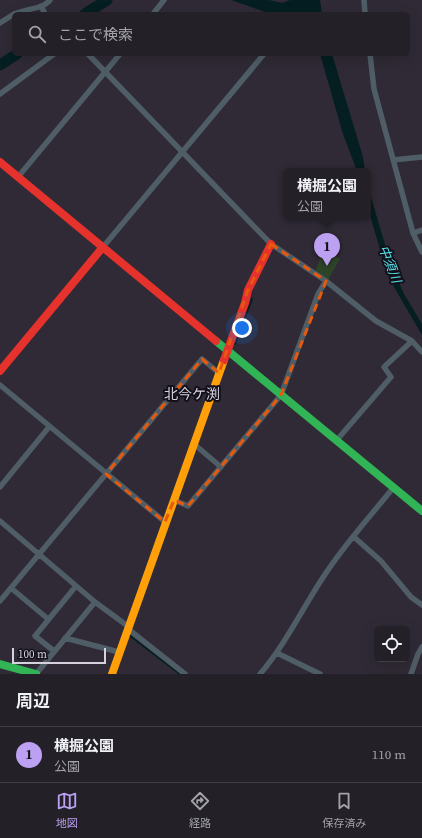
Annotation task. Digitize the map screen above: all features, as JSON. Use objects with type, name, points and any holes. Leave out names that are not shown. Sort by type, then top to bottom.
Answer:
[{"type":"street","points":[[18,12],[47,4],[50,0]]},
{"type":"street","points":[[155,12],[164,0]]},
{"type":"street","points":[[364,0],[365,12]]},
{"type":"street","points":[[41,6],[44,12]]},
{"type":"street","points":[[0,23],[12,15]]},
{"type":"street","points":[[0,94],[51,56]]},
{"type":"street","points":[[90,56],[271,244],[326,281],[376,321],[412,341],[422,352]]},
{"type":"street","points":[[18,177],[118,56]]},
{"type":"street","points":[[0,371],[262,56]]},
{"type":"street","points":[[370,56],[374,89],[413,232],[422,252]]},
{"type":"street","points":[[393,160],[422,157]]},
{"type":"street","points":[[0,162],[422,511]]},
{"type":"street","points":[[413,232],[422,230]]},
{"type":"street","points":[[112,674],[165,522],[245,303],[248,290],[271,244]]},
{"type":"street","points":[[174,500],[188,506],[281,395],[318,294],[326,281]]},
{"type":"street","points":[[336,441],[391,377],[384,367],[412,341]]},
{"type":"street","points":[[0,601],[202,359],[219,373]]},
{"type":"street","points":[[0,385],[165,522]]},
{"type":"street","points":[[0,486],[49,427]]},
{"type":"street","points":[[194,444],[221,467]]},
{"type":"street","points":[[260,674],[277,653],[335,560],[393,488]]},
{"type":"street","points":[[0,521],[95,602],[184,674]]},
{"type":"street","points":[[354,537],[381,561],[411,597],[422,605]]},
{"type":"street","points":[[54,651],[35,636],[76,586]]},
{"type":"street","points":[[10,588],[48,619]]},
{"type":"street","points":[[0,664],[33,674],[66,638],[95,602]]},
{"type":"street","points":[[66,638],[120,652]]},
{"type":"street","points":[[410,674],[422,647]]},
{"type":"street","points":[[277,653],[284,658],[320,674]]},
{"type":"highlighted area","points":[[271,244],[326,281],[281,395],[188,506],[174,500],[165,522],[106,474],[202,359],[219,373],[248,290]]},
{"type":"green space","points":[[323,250],[340,259],[328,280],[315,272]]},
{"type":"water","points":[[231,0],[269,0],[282,3],[290,0],[320,0],[322,12],[265,12]]},
{"type":"water","points":[[321,56],[333,56],[363,157],[365,168],[356,168],[343,134]]},
{"type":"water","name":"中須川","points":[[371,197],[391,265],[404,294],[422,324],[422,335],[394,287],[386,270],[371,218]]},
{"type":"waterway","points":[[88,12],[107,0]]},
{"type":"waterway","points":[[0,65],[14,56]]},
{"type":"waterway","points":[[235,344],[252,299]]},
{"type":"waterway","points":[[129,635],[180,674]]},
{"type":"traffic: fast","points":[[216,341],[422,511]]},
{"type":"traffic: fast","points":[[0,664],[36,674]]},
{"type":"traffic: slow","points":[[112,674],[224,360]]},
{"type":"traffic: jam","points":[[0,162],[216,341]]},
{"type":"traffic: jam","points":[[224,360],[245,303],[248,290],[271,244]]},
{"type":"traffic: jam","points":[[0,371],[103,247]]},
{"type":"place","name":"横掘公園","points":[[327,266]]},
{"type":"district","name":"北今ケ渕","points":[[192,394]]}]
